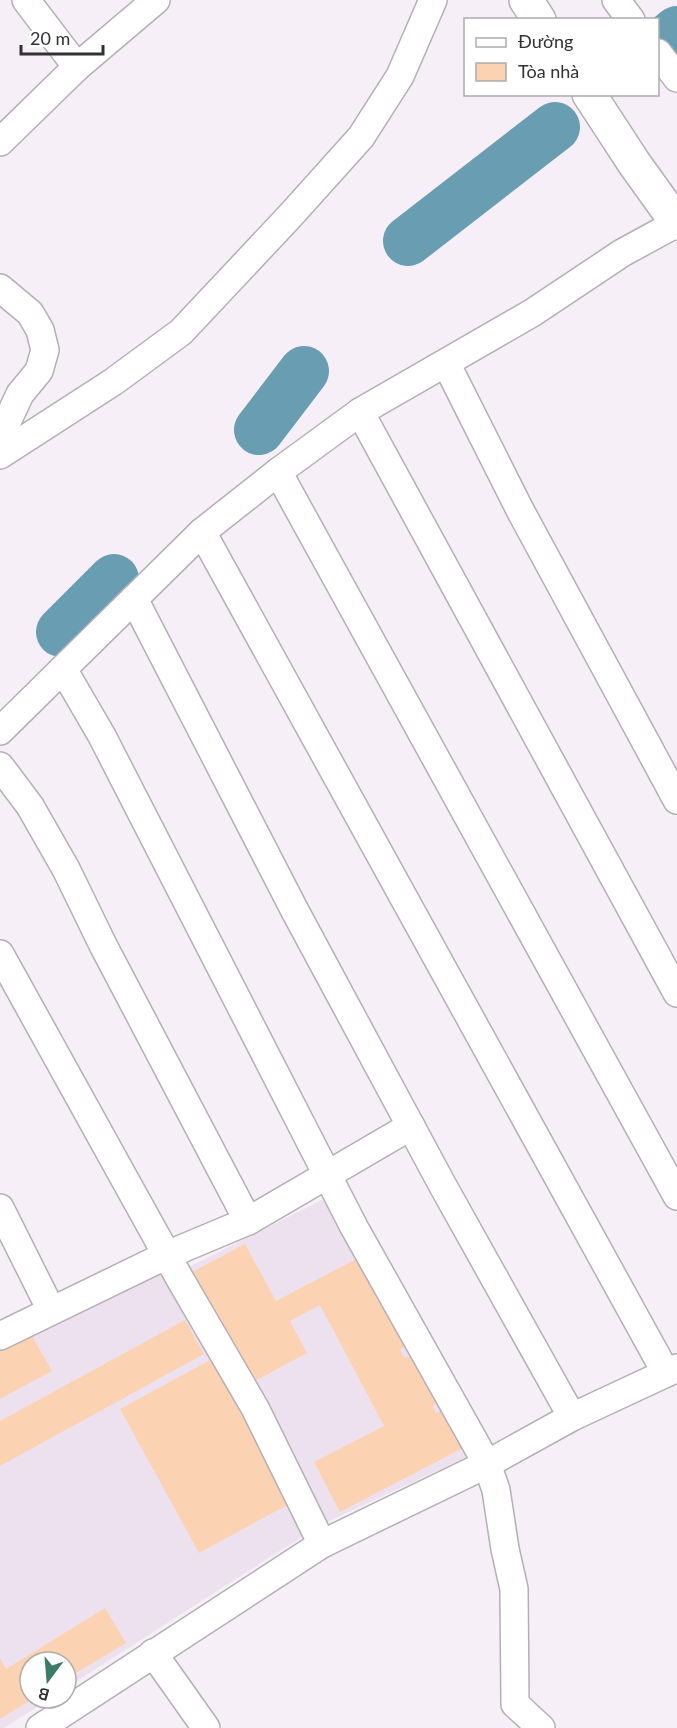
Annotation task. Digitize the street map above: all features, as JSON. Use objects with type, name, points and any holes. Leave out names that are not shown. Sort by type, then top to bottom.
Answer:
[{"type":"main road","points":[[526,0],[538,18]]},
{"type":"main road","points":[[590,96],[677,223]]},
{"type":"street","points":[[26,0],[77,67]]},
{"type":"street","points":[[0,142],[77,67],[156,0]]},
{"type":"street","points":[[0,455],[113,382],[181,332],[361,137],[399,76],[433,0]]},
{"type":"street","points":[[616,0],[630,18]]},
{"type":"street","points":[[659,56],[677,78]]},
{"type":"street","points":[[0,731],[202,532],[278,472],[360,412],[532,313],[622,253],[677,223]]},
{"type":"street","points":[[0,288],[30,313],[40,330],[45,350],[39,371],[20,394],[0,437]]},
{"type":"street","points":[[446,363],[520,510],[677,800]]},
{"type":"street","points":[[360,412],[677,993]]},
{"type":"street","points":[[278,472],[677,1196]]},
{"type":"street","points":[[40,1728],[322,1544],[487,1464],[572,1417],[672,1371],[202,532]]},
{"type":"street","points":[[134,599],[295,911],[572,1417]]},
{"type":"street","points":[[63,669],[102,736],[354,1227],[487,1464],[496,1490],[514,1589],[515,1704],[541,1728]]},
{"type":"street","points":[[0,766],[30,806],[66,869],[103,945],[248,1221]]},
{"type":"street","points":[[0,954],[255,1408],[322,1544]]},
{"type":"street","points":[[0,1336],[167,1255],[248,1221],[411,1126]]},
{"type":"street","points":[[0,1208],[51,1310]]},
{"type":"street","points":[[153,1653],[206,1728]]},
{"type":"shaded area","points":[[330,1196],[471,1455],[325,1523],[187,1268]]},
{"type":"shaded area","points":[[164,1269],[308,1533],[78,1680],[78,1650],[18,1650],[18,1710],[32,1710],[4,1728],[0,1728],[0,1343]]},
{"type":"building","points":[[245,1244],[276,1301],[360,1257],[407,1346],[400,1349],[405,1358],[413,1354],[438,1402],[433,1406],[436,1413],[443,1410],[463,1448],[340,1512],[314,1462],[384,1426],[320,1305],[290,1321],[307,1353],[251,1383],[192,1272]]},
{"type":"building","points":[[185,1320],[204,1354],[0,1466],[0,1421]]},
{"type":"building","points":[[28,1329],[52,1371],[0,1399],[0,1344]]},
{"type":"building","points":[[212,1359],[291,1503],[199,1553],[120,1409]]},
{"type":"building","points":[[105,1608],[126,1643],[78,1672],[78,1650],[37,1650]]},
{"type":"building","points":[[0,1658],[6,1669],[18,1662],[18,1708],[0,1719]]},
{"type":"waterway","points":[[659,46],[677,31]]},
{"type":"waterway","points":[[408,241],[555,127]]},
{"type":"waterway","points":[[259,430],[304,371]]},
{"type":"waterway","points":[[61,632],[114,579]]}]
